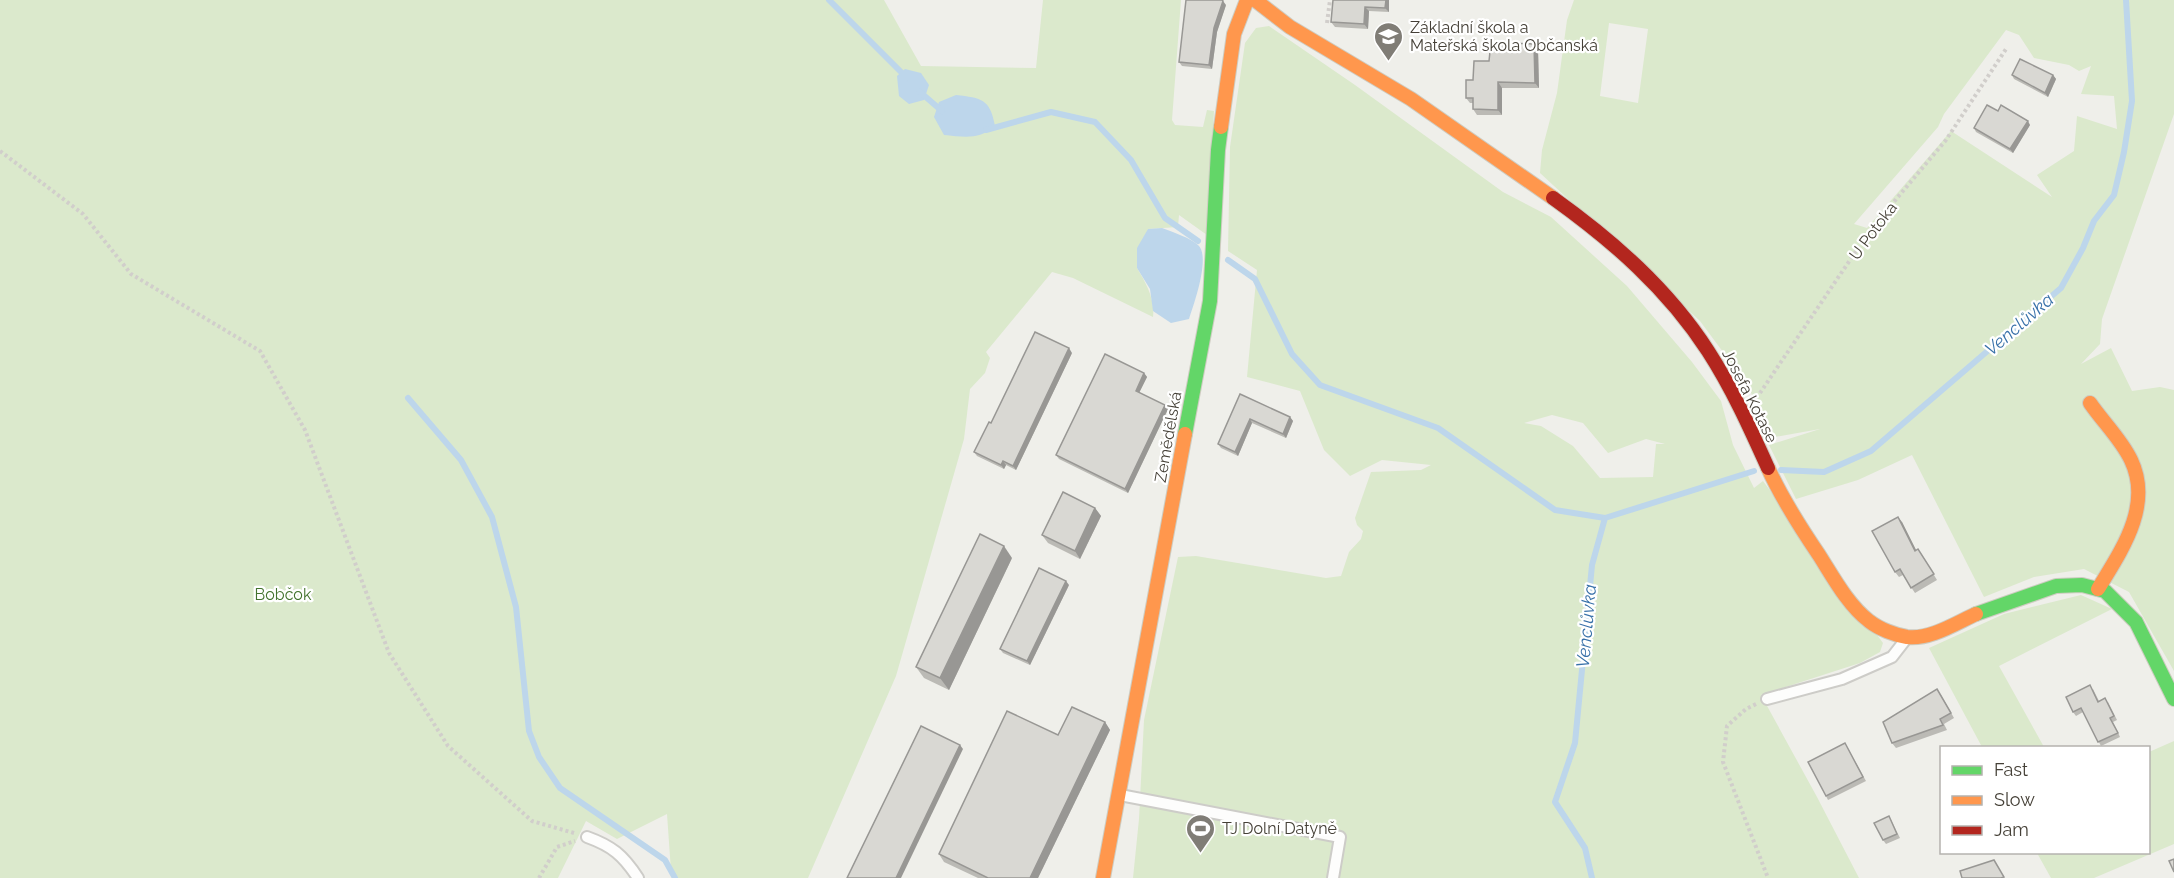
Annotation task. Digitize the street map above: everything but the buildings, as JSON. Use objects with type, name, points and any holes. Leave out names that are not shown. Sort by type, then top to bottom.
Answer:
[{"type":"street","name":"Zemědělská","points":[[1103,878],[1210,301],[1220,139],[1234,34],[1247,0]]},
{"type":"street","name":"Josefa Kotase","points":[[1256,0],[1290,27],[1411,99],[1534,184],[1599,231],[1642,270],[1688,322],[1709,352],[1745,416],[1780,495],[1848,598],[1869,621],[1890,632],[1908,637]]},
{"type":"street","points":[[2090,403],[2131,461],[2140,484],[2139,507],[2123,546],[2098,589]]},
{"type":"street","points":[[1908,637],[1921,636],[1944,629],[1984,610],[2056,586],[2082,585],[2105,591],[2136,622],[2174,699]]},
{"type":"lane","points":[[1767,699],[1842,679],[1892,657],[1908,637]]},
{"type":"lane","points":[[1120,795],[1340,837],[1333,878]]},
{"type":"lane","points":[[587,837],[601,842],[625,859],[638,878]]},
{"type":"path","name":"U Potoka","points":[[1745,416],[1871,229],[1946,140],[2006,49]]},
{"type":"path","points":[[0,152],[83,214],[131,274],[260,351],[305,430],[389,653],[448,746],[532,821],[587,837]]},
{"type":"path","points":[[1767,699],[1746,709],[1727,726],[1723,762],[1768,878]]},
{"type":"path","points":[[539,878],[557,848],[587,837]]},
{"type":"green space","name":"Bobčok","points":[[0,0],[884,0],[921,66],[1036,68],[1043,0],[1181,0],[1172,120],[1175,125],[1203,127],[1207,110],[1214,111],[1207,235],[1179,215],[1178,227],[1148,229],[1137,268],[1147,285],[1153,317],[1073,278],[1052,272],[986,352],[990,358],[985,373],[970,389],[964,439],[896,676],[808,878],[674,878],[671,871],[667,814],[617,839],[586,821],[558,878],[0,878]]},
{"type":"green space","points":[[1574,0],[2174,0],[2174,114],[2102,319],[2100,344],[2081,364],[2111,348],[2132,391],[2160,387],[2174,390],[2174,671],[2129,592],[2084,569],[2034,577],[1984,597],[1912,455],[1858,480],[1796,499],[1769,445],[1820,429],[1775,437],[1762,423],[1749,387],[1700,321],[1540,173],[1542,150],[1557,93],[1567,20]],"holes":[[[1609,23],[1648,29],[1638,103],[1600,96]],[[2006,30],[2019,35],[2034,58],[2069,65],[2079,71],[2091,66],[2081,94],[2114,96],[2117,129],[2077,116],[2074,151],[2037,175],[2052,197],[1951,131],[1867,228],[1854,224],[1938,127],[1944,114]]]},
{"type":"green space","points":[[1269,26],[1503,192],[1551,217],[1627,286],[1692,362],[1721,401],[1733,445],[1754,488],[1763,481],[1883,643],[1880,652],[1860,663],[1761,695],[1859,878],[1133,878],[1139,819],[1144,720],[1178,557],[1196,556],[1326,578],[1341,576],[1349,552],[1361,539],[1363,531],[1357,525],[1355,518],[1371,472],[1421,470],[1431,465],[1382,460],[1350,476],[1324,450],[1300,391],[1247,377],[1257,270],[1228,251],[1230,147],[1245,43],[1256,28]],"holes":[[[1552,415],[1583,423],[1608,453],[1646,439],[1665,444],[1656,444],[1653,477],[1600,478],[1573,446],[1541,426],[1524,423]]]},
{"type":"green space","points":[[2081,595],[2112,609],[1999,666],[2043,746],[1981,746],[1929,648],[2004,614]]},
{"type":"green space","points":[[2174,741],[2174,844],[2094,878],[2051,878],[2038,854],[2150,854],[2150,752]]},
{"type":"water","points":[[905,69],[921,73],[929,85],[924,100],[909,104],[899,96],[897,76]]},
{"type":"water","points":[[956,95],[983,101],[990,110],[995,126],[978,136],[944,135],[934,117],[939,102]]},
{"type":"water","points":[[1162,228],[1195,242],[1202,251],[1203,259],[1200,281],[1189,319],[1171,323],[1153,311],[1150,289],[1137,268],[1137,248],[1148,229]]},
{"type":"waterway","points":[[829,0],[907,78]]},
{"type":"waterway","name":"Venclůvka","points":[[1781,470],[1824,472],[1871,451],[2061,288],[2083,248],[2094,221],[2114,195],[2124,152],[2132,101],[2126,0]]},
{"type":"waterway","points":[[920,92],[942,111]]},
{"type":"waterway","points":[[986,130],[1051,112],[1095,122],[1131,160],[1165,218],[1198,241]]},
{"type":"waterway","points":[[1228,260],[1255,279],[1292,354],[1320,385],[1438,428],[1555,510],[1605,518]]},
{"type":"waterway","points":[[408,398],[461,460],[492,517],[516,607],[529,731],[539,757],[560,788],[665,860],[675,878]]},
{"type":"waterway","name":"Venclůvka","points":[[1592,878],[1585,848],[1555,802],[1575,743],[1592,565],[1605,518],[1754,471]]},
{"type":"traffic: fast","points":[[1185,434],[1210,301],[1221,127]]},
{"type":"traffic: fast","points":[[1976,614],[2056,586],[2082,585],[2105,591],[2136,622],[2174,699]]},
{"type":"traffic: slow","points":[[1221,127],[1234,34],[1247,0]]},
{"type":"traffic: slow","points":[[1255,0],[1290,27],[1411,99],[1553,198]]},
{"type":"traffic: slow","points":[[2090,403],[2127,452],[2137,477],[2138,494],[2131,528],[2098,589]]},
{"type":"traffic: slow","points":[[1103,878],[1185,434]]},
{"type":"traffic: slow","points":[[1768,468],[1792,513],[1841,590],[1854,607],[1873,624],[1897,635],[1916,637],[1943,630],[1976,614]]},
{"type":"traffic: jam","points":[[1553,198],[1597,231],[1638,267],[1692,328],[1725,379],[1768,468]]},
{"type":"place","name":"Základní škola a Mateřská škola Občanská","points":[[1389,62]]},
{"type":"place","name":"TJ Dolní Datyně","points":[[1201,854]]}]
